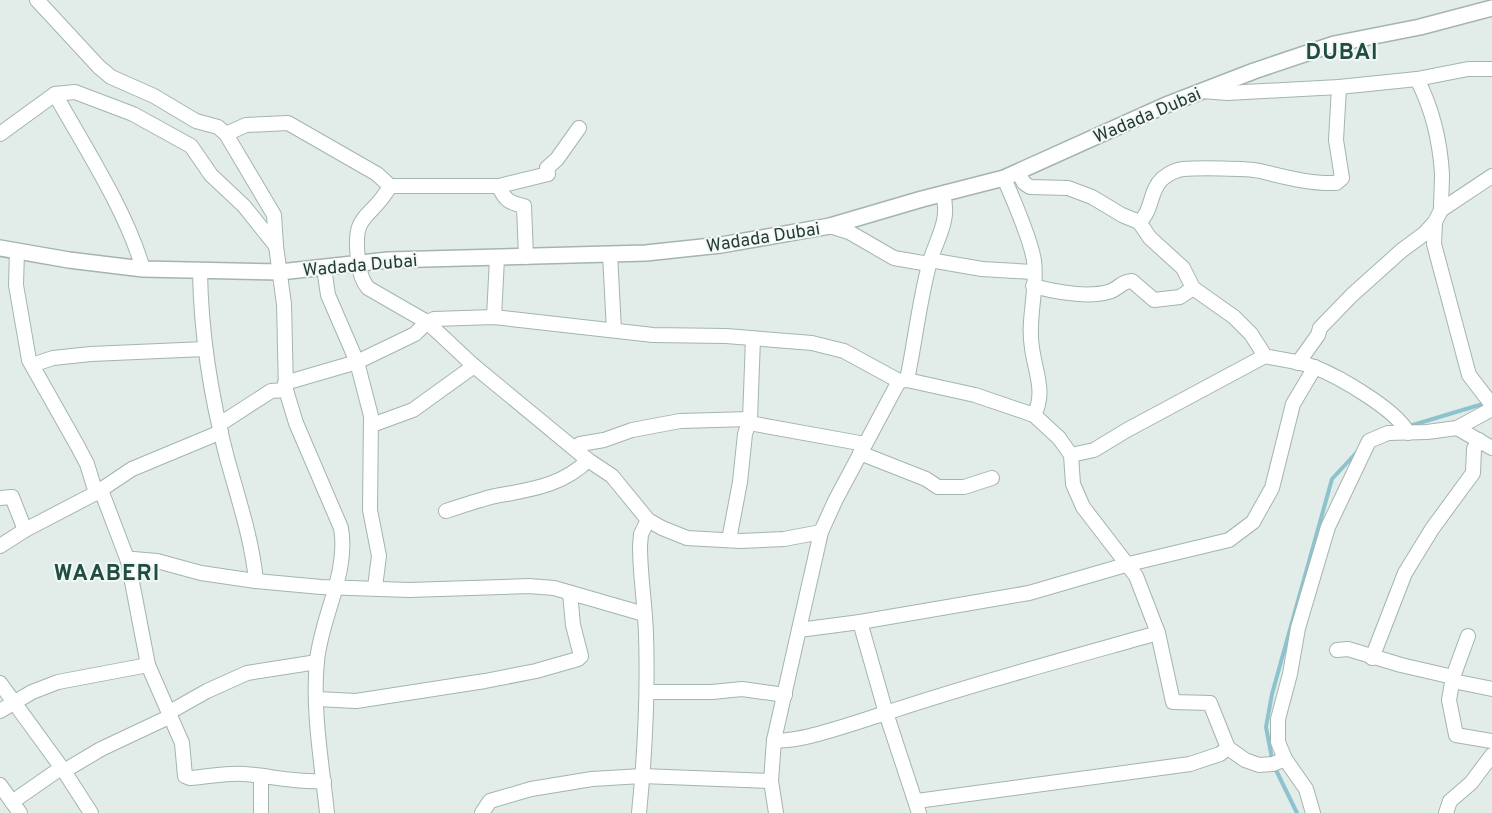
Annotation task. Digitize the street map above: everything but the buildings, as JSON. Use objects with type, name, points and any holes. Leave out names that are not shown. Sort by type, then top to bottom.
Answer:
[{"type":"street","points":[[37,0],[99,67],[111,77],[154,96],[196,122],[218,127],[226,134],[274,215],[284,304],[286,387],[296,423],[341,528],[343,541],[336,586],[324,619],[317,662],[317,699],[327,813]]},
{"type":"street","name":"Wadada Dubai","points":[[0,248],[143,269],[200,272],[280,272],[324,268],[358,262],[646,254],[721,245],[830,226],[1011,175],[1202,92],[1334,44],[1420,27],[1492,8]]},
{"type":"street","points":[[1202,92],[1227,94],[1338,87],[1417,79],[1447,72],[1492,69]]},
{"type":"street","points":[[1313,813],[1306,789],[1285,759],[1278,742],[1278,719],[1290,674],[1298,628],[1328,527],[1369,441],[1388,433],[1457,428],[1492,407],[1468,375],[1434,244],[1442,176],[1438,145],[1427,102],[1417,79]]},
{"type":"street","points":[[1139,222],[1149,212],[1152,196],[1160,180],[1171,172],[1183,169],[1249,170],[1272,176],[1336,183],[1342,178],[1336,140],[1338,87]]},
{"type":"street","points":[[0,134],[55,94],[75,92],[133,114],[191,146],[211,175],[244,206],[276,246]]},
{"type":"street","points":[[55,94],[120,212],[137,248],[143,269]]},
{"type":"street","points":[[226,134],[246,126],[288,123],[378,174],[390,186],[500,186],[548,174],[547,168],[558,159],[579,128]]},
{"type":"street","points":[[1011,175],[1030,187],[1068,188],[1092,197],[1122,215],[1139,222],[1150,238],[1182,268],[1193,288],[1234,317],[1251,334],[1265,356]]},
{"type":"street","points":[[1011,175],[1034,259],[1030,324],[1032,348],[1040,385],[1039,400],[1034,415]]},
{"type":"street","points":[[1298,363],[1318,335],[1320,328],[1366,282],[1424,234],[1438,216],[1492,176]]},
{"type":"street","points":[[390,186],[360,222],[356,235],[358,262],[363,282],[368,288],[427,322],[474,366],[588,460],[612,476],[648,520],[687,538],[729,540],[784,539],[822,532]]},
{"type":"street","points":[[500,186],[502,196],[507,201],[524,206],[526,257]]},
{"type":"street","points":[[776,813],[771,781],[774,740],[822,532],[834,501],[903,381],[930,262],[944,226],[946,203],[944,195]]},
{"type":"street","points":[[830,226],[849,232],[894,258],[982,269],[1033,272]]},
{"type":"street","points":[[17,251],[16,285],[27,353],[84,458],[128,561],[148,665],[182,743],[185,776],[204,778],[228,773],[324,781]]},
{"type":"street","points":[[610,254],[614,330]]},
{"type":"street","points":[[494,317],[497,258]]},
{"type":"street","points":[[324,268],[328,295],[357,362],[372,426],[369,492],[379,556],[375,587]]},
{"type":"street","points":[[200,272],[205,349],[220,428],[247,531],[256,581]]},
{"type":"street","points":[[1033,286],[1094,295],[1112,291],[1125,281],[1132,281],[1154,300],[1180,296],[1193,288]]},
{"type":"street","points":[[0,546],[25,530],[99,491],[132,469],[220,428],[271,391],[357,362],[415,334],[427,322],[445,317],[494,317],[653,335],[726,336],[812,343],[844,351],[903,381],[975,395],[1034,415],[1059,438],[1071,455],[1073,484],[1083,507],[1101,532],[1129,564],[1136,576],[1158,633],[1173,702],[1210,703],[1228,748],[1245,760],[1259,765],[1273,764],[1285,759]]},
{"type":"street","points":[[729,540],[740,482],[745,434],[750,421],[753,339]]},
{"type":"street","points":[[32,365],[53,358],[91,354],[205,349]]},
{"type":"street","points":[[1071,455],[1094,450],[1127,430],[1265,356],[1315,367],[1374,400],[1403,424],[1408,433]]},
{"type":"street","points":[[372,426],[413,410],[474,366]]},
{"type":"street","points":[[800,630],[860,622],[1028,593],[1076,581],[1129,564],[1229,540],[1252,522],[1272,488],[1293,404],[1315,367]]},
{"type":"street","points":[[574,448],[580,444],[604,440],[632,430],[680,421],[750,421],[863,449],[926,478],[938,488],[964,488],[992,478]]},
{"type":"street","points":[[1457,428],[1492,448]]},
{"type":"street","points":[[1372,658],[1380,632],[1405,573],[1432,529],[1473,473],[1474,449],[1479,440]]},
{"type":"street","points":[[446,511],[489,498],[528,492],[574,472],[588,460]]},
{"type":"street","points":[[0,498],[12,497],[25,530]]},
{"type":"street","points":[[639,813],[647,692],[640,546],[641,534],[648,520]]},
{"type":"street","points":[[128,561],[133,559],[157,561],[201,573],[256,581],[409,590],[529,586],[554,588],[644,614]]},
{"type":"street","points":[[317,699],[356,701],[485,681],[536,671],[578,659],[581,656],[573,625],[570,593]]},
{"type":"street","points":[[860,622],[886,713],[918,807],[1190,764],[1220,754],[1228,748]]},
{"type":"street","points":[[774,740],[781,741],[806,736],[1039,666],[1158,633]]},
{"type":"street","points":[[1468,636],[1453,679],[1449,700],[1456,735],[1492,741]]},
{"type":"street","points":[[1337,650],[1348,649],[1372,658],[1492,689]]},
{"type":"street","points":[[0,785],[16,808],[63,770],[169,715],[207,691],[247,674],[317,662]]},
{"type":"street","points":[[0,711],[13,702],[58,682],[148,665]]},
{"type":"street","points":[[0,683],[63,770],[91,813]]},
{"type":"street","points":[[647,692],[712,692],[742,689],[785,695]]},
{"type":"street","points":[[1446,813],[1450,801],[1472,784],[1492,755]]},
{"type":"street","points":[[482,813],[490,801],[531,789],[592,779],[642,776],[771,781]]},
{"type":"street","points":[[261,777],[261,813]]},
{"type":"waterway","points":[[1406,427],[1486,403]]},
{"type":"waterway","points":[[1297,813],[1273,764],[1266,727],[1272,694],[1332,479],[1358,451]]},
{"type":"district","name":"DUBAI","points":[[1342,51]]},
{"type":"district","name":"WAABERI","points":[[107,572]]}]
